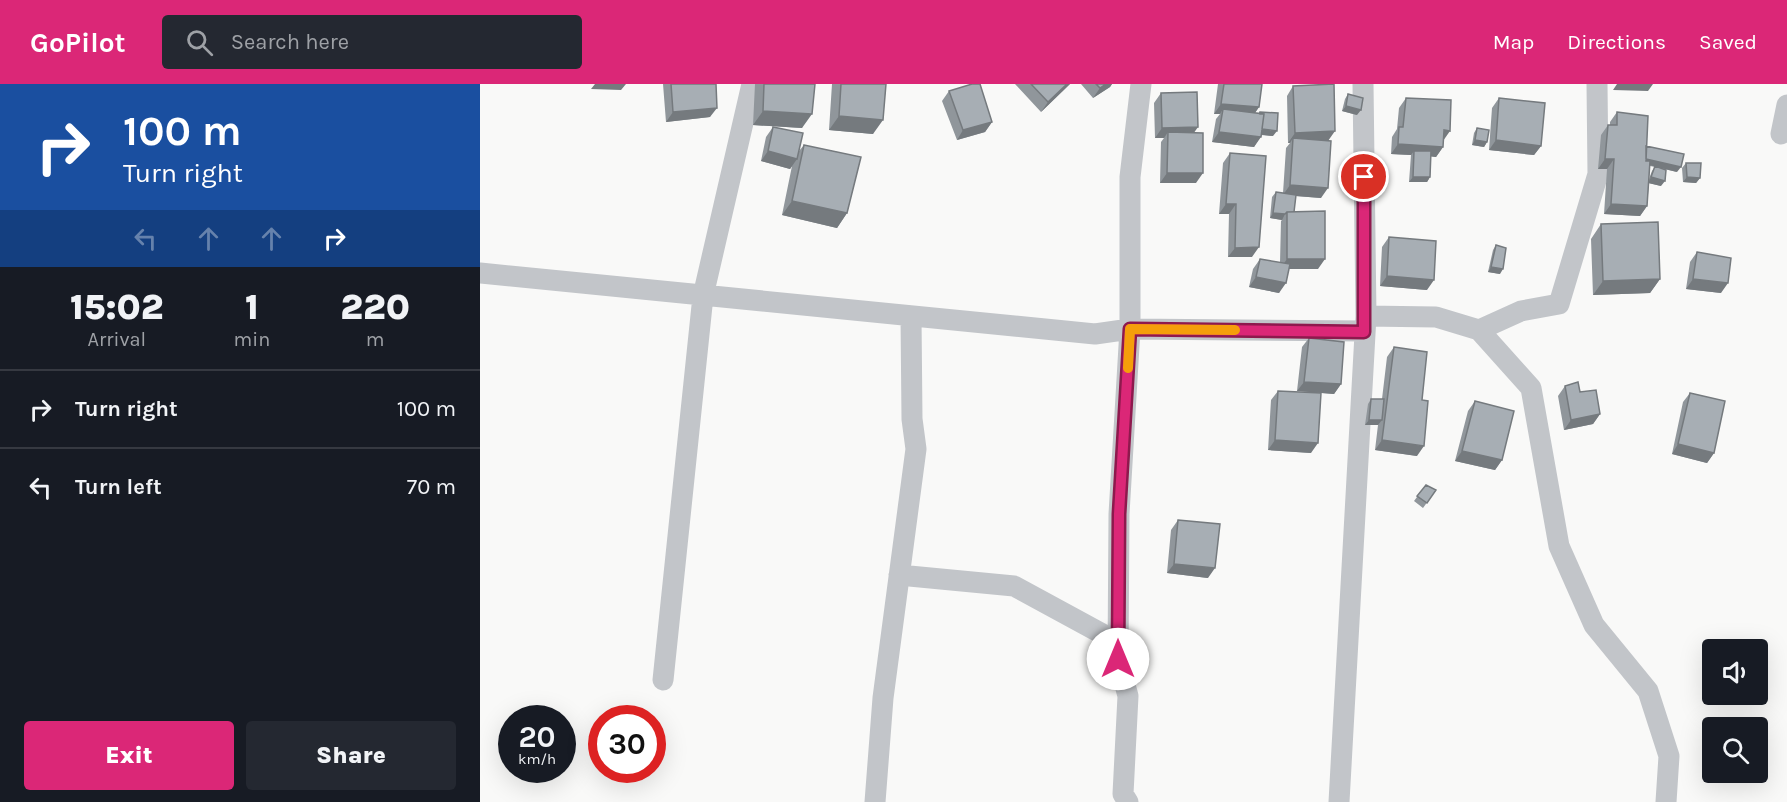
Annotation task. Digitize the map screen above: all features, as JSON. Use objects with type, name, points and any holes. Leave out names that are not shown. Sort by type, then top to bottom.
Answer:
[{"type":"street","points":[[663,680],[703,296],[752,84]]},
{"type":"street","points":[[1128,802],[1123,794],[1128,696],[1118,659],[1119,514],[1130,329],[1130,177],[1141,84]]},
{"type":"street","points":[[1339,802],[1365,324],[1363,84]]},
{"type":"street","points":[[1479,330],[1521,311],[1559,304],[1598,174],[1597,84]]},
{"type":"street","points":[[1781,134],[1787,105]]},
{"type":"street","points":[[480,273],[1095,334],[1130,329],[1365,324],[1436,317],[1479,330],[1531,388],[1559,546],[1594,625],[1648,691],[1669,756],[1666,802]]},
{"type":"street","points":[[875,802],[883,698],[916,449],[912,419],[910,317]]},
{"type":"street","points":[[899,575],[1014,586],[1119,643]]},
{"type":"building","points":[[671,84],[716,84],[717,108],[673,112]]},
{"type":"building","points":[[764,84],[815,84],[812,114],[763,111]]},
{"type":"building","points":[[841,84],[886,84],[883,120],[839,116]]},
{"type":"building","points":[[980,84],[992,122],[963,130],[949,91]]},
{"type":"building","points":[[1031,84],[1067,84],[1048,102]]},
{"type":"building","points":[[1224,84],[1262,84],[1259,107],[1221,104]]},
{"type":"building","points":[[1334,84],[1335,131],[1295,133],[1293,86]]},
{"type":"building","points":[[1197,92],[1198,127],[1162,128],[1161,93]]},
{"type":"building","points":[[1348,94],[1363,98],[1361,110],[1346,106]]},
{"type":"building","points":[[1406,98],[1451,100],[1450,131],[1444,130],[1443,147],[1398,144],[1399,127],[1403,127]]},
{"type":"building","points":[[1499,98],[1545,103],[1541,146],[1496,140]]},
{"type":"building","points":[[1223,109],[1264,114],[1261,137],[1219,132]]},
{"type":"building","points":[[1260,112],[1278,113],[1277,131],[1262,129],[1264,114]]},
{"type":"building","points":[[1617,112],[1648,116],[1646,161],[1650,161],[1647,206],[1611,204],[1614,159],[1605,159],[1608,125],[1617,125]]},
{"type":"building","points":[[773,127],[803,133],[797,159],[768,151]]},
{"type":"building","points":[[1477,128],[1489,130],[1487,142],[1475,140]]},
{"type":"building","points":[[1168,132],[1203,133],[1203,173],[1167,173]]},
{"type":"building","points":[[1293,138],[1331,141],[1328,188],[1290,185]]},
{"type":"building","points":[[804,145],[861,157],[847,213],[792,201]]},
{"type":"building","points":[[1646,146],[1684,154],[1681,167],[1646,159]]},
{"type":"building","points":[[1414,151],[1431,151],[1430,177],[1413,177]]},
{"type":"building","points":[[1230,153],[1266,156],[1259,247],[1235,248],[1236,204],[1226,204]]},
{"type":"building","points":[[1686,163],[1701,163],[1700,178],[1687,177]]},
{"type":"building","points":[[1655,166],[1666,170],[1665,181],[1651,177]]},
{"type":"building","points":[[1276,192],[1296,195],[1294,212],[1273,213]]},
{"type":"building","points":[[1325,211],[1325,259],[1287,259],[1287,212]]},
{"type":"building","points":[[1658,222],[1660,279],[1603,281],[1601,224]]},
{"type":"building","points":[[1389,237],[1436,241],[1434,280],[1387,276]]},
{"type":"building","points":[[1496,245],[1506,248],[1503,269],[1491,267]]},
{"type":"building","points":[[1697,252],[1731,258],[1728,283],[1693,279]]},
{"type":"building","points":[[1260,259],[1290,264],[1286,283],[1256,277]]},
{"type":"building","points":[[1309,338],[1344,342],[1341,384],[1304,382]]},
{"type":"building","points":[[1394,347],[1427,352],[1422,400],[1428,401],[1424,446],[1382,440]]},
{"type":"building","points":[[1578,382],[1580,392],[1596,390],[1600,414],[1571,420],[1565,386]]},
{"type":"building","points":[[1278,391],[1321,393],[1318,443],[1275,440]]},
{"type":"building","points":[[1690,393],[1725,401],[1714,453],[1678,444]]},
{"type":"building","points":[[1371,399],[1384,399],[1382,420],[1369,420]]},
{"type":"building","points":[[1475,401],[1514,411],[1502,460],[1462,451]]},
{"type":"building","points":[[1426,485],[1436,490],[1427,503],[1417,496]]},
{"type":"building","points":[[1178,520],[1220,524],[1215,568],[1174,564]]},
{"type":"slow traffic","points":[[1128,368],[1130,329],[1235,330]]},
{"type":"route","points":[[1118,659],[1119,514],[1130,329],[1364,332],[1366,316],[1364,177]]}]
